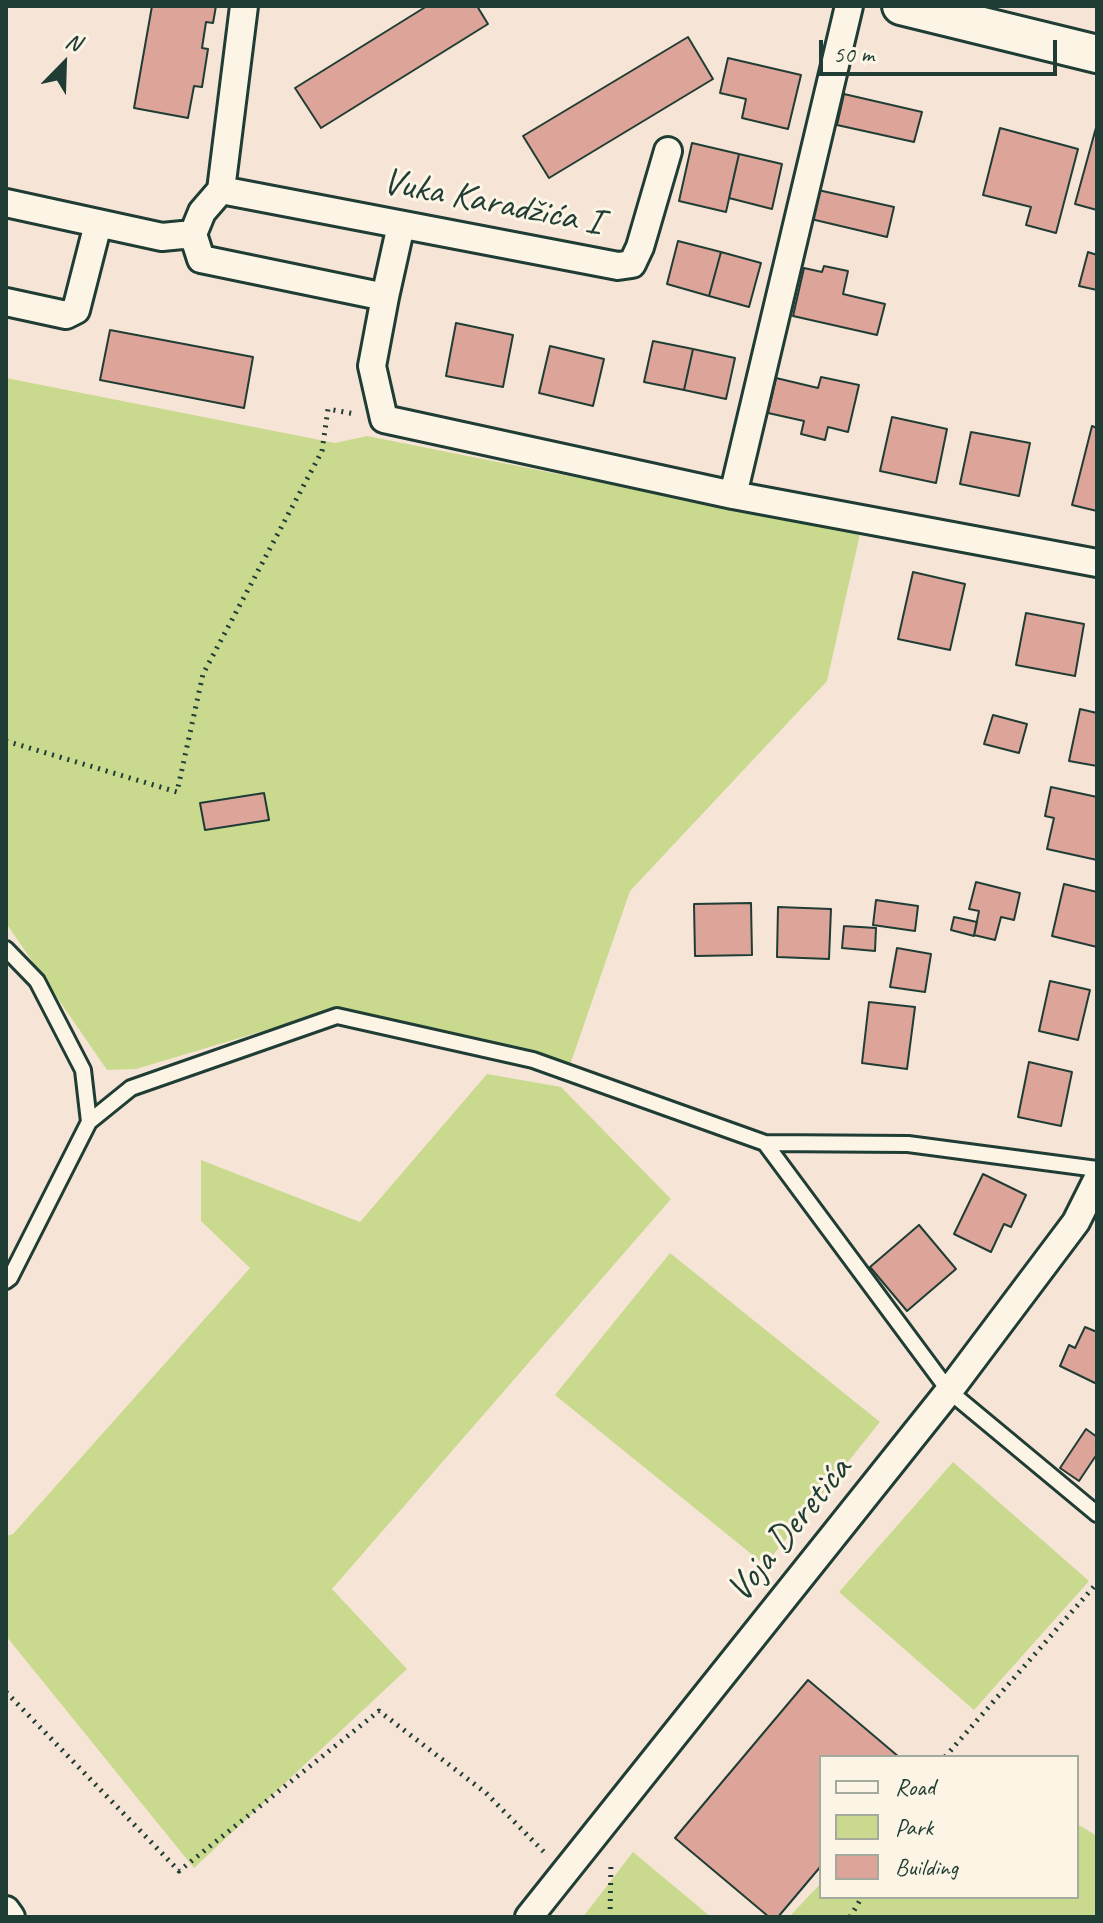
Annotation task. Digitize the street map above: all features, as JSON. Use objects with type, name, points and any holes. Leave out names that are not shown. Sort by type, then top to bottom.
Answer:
[{"type":"street","points":[[244,6],[221,190],[202,212],[193,234],[201,259],[385,297]]},
{"type":"street","points":[[733,495],[849,6]]},
{"type":"street","points":[[901,6],[1009,20],[1097,54]]},
{"type":"street","name":"Vuka Karadžića I","points":[[221,190],[618,266],[632,264],[640,247],[668,151]]},
{"type":"street","points":[[6,203],[162,237],[193,234]]},
{"type":"street","points":[[6,302],[66,315],[76,310],[98,224]]},
{"type":"street","points":[[401,225],[372,366],[384,419],[733,495],[1097,563]]},
{"type":"street","name":"Voja Deretića","points":[[529,1917],[949,1391],[1076,1222],[1097,1180]]},
{"type":"street","points":[[6,1910],[11,1917]]},
{"type":"lane","points":[[6,949],[37,981],[83,1070],[89,1122]]},
{"type":"lane","points":[[6,1281],[89,1122],[131,1088],[337,1016],[533,1060],[765,1143],[908,1144],[1097,1169]]},
{"type":"lane","points":[[765,1143],[949,1391],[1097,1514]]},
{"type":"path","points":[[6,741],[177,792],[203,674],[322,451],[328,409],[384,419]]},
{"type":"path","points":[[947,1755],[1097,1583]]},
{"type":"path","points":[[6,1692],[179,1871],[379,1711],[486,1793],[564,1873]]},
{"type":"path","points":[[850,1917],[861,1899]]},
{"type":"green space","points":[[6,378],[335,443],[367,436],[860,534],[827,681],[630,891],[570,1065],[340,1008],[136,1069],[107,1070],[6,923]]},
{"type":"green space","points":[[487,1074],[561,1087],[671,1199],[332,1589],[407,1669],[194,1868],[6,1636],[6,1536],[13,1534],[250,1268],[201,1221],[201,1160],[360,1222]]},
{"type":"green space","points":[[670,1253],[880,1422],[765,1565],[555,1395]]},
{"type":"green space","points":[[953,1462],[1089,1581],[974,1710],[839,1592]]},
{"type":"green space","points":[[1079,1825],[1097,1836],[1097,1917],[789,1917],[819,1885],[819,1899],[1079,1899]]},
{"type":"green space","points":[[633,1852],[711,1917],[583,1917]]},
{"type":"building","points":[[152,6],[216,6],[213,23],[206,22],[202,48],[208,49],[202,87],[194,86],[188,118],[134,108]]},
{"type":"building","points":[[427,6],[477,6],[488,24],[321,128],[295,88]]},
{"type":"building","points":[[688,37],[713,79],[549,178],[523,136]]},
{"type":"building","points":[[728,58],[801,75],[788,129],[742,118],[746,99],[720,93]]},
{"type":"building","points":[[844,94],[922,112],[914,142],[837,125]]},
{"type":"building","points":[[1097,124],[1097,210],[1075,204]]},
{"type":"building","points":[[1000,128],[1078,149],[1056,233],[1026,225],[1031,207],[983,195]]},
{"type":"building","points":[[692,143],[739,154],[726,212],[679,201]]},
{"type":"building","points":[[739,154],[782,164],[772,209],[729,198]]},
{"type":"building","points":[[818,190],[894,207],[887,237],[811,219]]},
{"type":"building","points":[[678,241],[721,252],[709,296],[667,284]]},
{"type":"building","points":[[721,252],[761,263],[749,307],[709,296]]},
{"type":"building","points":[[1088,252],[1097,255],[1097,290],[1079,286]]},
{"type":"building","points":[[824,266],[848,271],[843,294],[885,304],[877,335],[793,316],[804,268],[822,272]]},
{"type":"building","points":[[456,323],[513,335],[503,387],[446,376]]},
{"type":"building","points":[[110,330],[253,357],[244,408],[100,380]]},
{"type":"building","points":[[653,341],[693,349],[684,390],[644,382]]},
{"type":"building","points":[[550,346],[604,359],[593,406],[539,393]]},
{"type":"building","points":[[693,349],[735,358],[726,399],[684,390]]},
{"type":"building","points":[[821,377],[859,385],[848,432],[828,427],[825,440],[801,434],[804,421],[768,413],[776,378],[818,388]]},
{"type":"building","points":[[892,417],[947,429],[936,483],[880,471]]},
{"type":"building","points":[[1092,426],[1097,428],[1097,511],[1072,505]]},
{"type":"building","points":[[971,432],[1030,443],[1019,496],[960,484]]},
{"type":"building","points":[[913,572],[965,584],[950,650],[898,639]]},
{"type":"building","points":[[1026,613],[1084,624],[1075,676],[1016,665]]},
{"type":"building","points":[[1080,709],[1097,713],[1097,766],[1069,761]]},
{"type":"building","points":[[993,715],[1027,724],[1019,753],[984,744]]},
{"type":"building","points":[[1051,787],[1097,797],[1097,860],[1047,849],[1054,818],[1045,816]]},
{"type":"building","points":[[264,793],[269,820],[205,830],[200,803]]},
{"type":"building","points":[[976,882],[1020,893],[1014,920],[1001,917],[995,940],[974,935],[979,911],[969,909]]},
{"type":"building","points":[[1064,884],[1097,892],[1097,947],[1052,936]]},
{"type":"building","points":[[876,900],[918,906],[915,931],[873,925]]},
{"type":"building","points":[[751,903],[752,955],[695,956],[694,904]]},
{"type":"building","points":[[778,907],[831,909],[829,959],[777,957]]},
{"type":"building","points":[[954,917],[977,922],[974,936],[951,930]]},
{"type":"building","points":[[844,926],[876,928],[875,951],[842,948]]},
{"type":"building","points":[[897,948],[931,954],[925,992],[890,987]]},
{"type":"building","points":[[1050,981],[1090,990],[1078,1040],[1039,1031]]},
{"type":"building","points":[[869,1002],[915,1007],[907,1069],[862,1063]]},
{"type":"building","points":[[1029,1062],[1072,1072],[1061,1126],[1018,1117]]},
{"type":"building","points":[[983,1174],[1026,1195],[1011,1227],[1004,1224],[991,1252],[954,1234]]},
{"type":"building","points":[[919,1225],[956,1269],[907,1311],[870,1267]]},
{"type":"building","points":[[1085,1327],[1097,1332],[1097,1384],[1060,1366],[1069,1345],[1075,1348]]},
{"type":"building","points":[[1086,1429],[1097,1437],[1097,1454],[1079,1481],[1060,1468]]},
{"type":"building","points":[[808,1680],[897,1755],[819,1755],[819,1868],[778,1917],[769,1917],[675,1838]]}]
